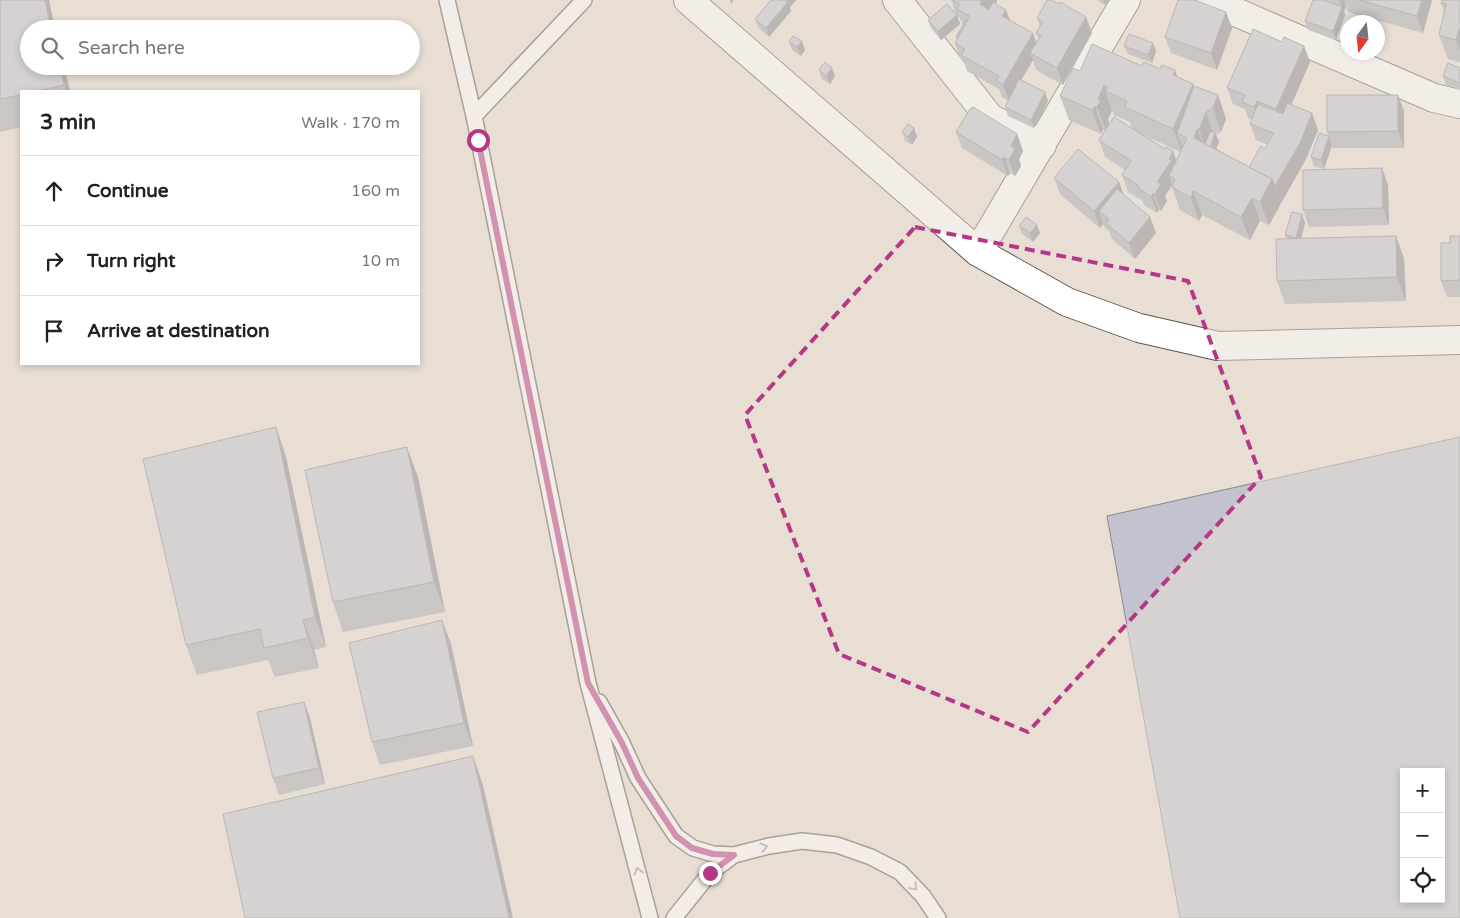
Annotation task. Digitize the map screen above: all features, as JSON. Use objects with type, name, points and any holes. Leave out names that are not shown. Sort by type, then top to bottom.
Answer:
[{"type":"street","points":[[688,0],[978,252],[1066,302],[1139,328],[1218,346],[1460,340]]},
{"type":"street","points":[[897,0],[990,118],[1042,146]]},
{"type":"street","points":[[978,252],[1042,146],[1126,0]]},
{"type":"street","points":[[1208,0],[1434,98],[1460,104]]},
{"type":"lane","points":[[447,0],[474,116],[588,683],[650,918]]},
{"type":"lane","points":[[474,116],[584,0]]},
{"type":"lane","points":[[588,683],[622,743],[638,778],[676,836],[692,848],[713,854],[734,855],[802,840],[837,845],[871,857],[900,872],[923,896],[938,918]]},
{"type":"lane","points":[[674,918],[710,873],[734,855]]},
{"type":"highlighted area","points":[[915,227],[1188,281],[1261,477],[1028,732],[839,654],[745,415]]},
{"type":"building","points":[[0,0],[45,0],[49,20],[20,20],[20,75],[62,75],[64,85],[42,90],[20,90],[20,95],[0,99]]},
{"type":"building","points":[[771,0],[785,0],[788,2],[766,28],[755,19]]},
{"type":"building","points":[[952,0],[982,0],[980,4],[989,10],[993,2],[1006,10],[1002,16],[1033,33],[1003,85],[996,80],[999,76],[961,55],[965,49],[955,43],[970,16],[957,9],[960,4]]},
{"type":"building","points":[[1047,0],[1052,0],[1059,4],[1060,2],[1086,17],[1057,68],[1030,53],[1041,35],[1036,33],[1043,22],[1037,18]]},
{"type":"building","points":[[1178,0],[1195,0],[1226,12],[1211,53],[1165,37]]},
{"type":"building","points":[[1313,0],[1323,0],[1342,7],[1333,31],[1305,21]]},
{"type":"building","points":[[1359,0],[1422,0],[1417,16]]},
{"type":"building","points":[[1442,0],[1460,0],[1460,29],[1456,40],[1439,35],[1446,4],[1441,3]]},
{"type":"building","points":[[947,4],[957,15],[938,31],[928,20]]},
{"type":"building","points":[[967,21],[957,38],[956,37]]},
{"type":"building","points":[[1253,29],[1282,42],[1284,37],[1304,46],[1276,109],[1257,101],[1254,107],[1242,102],[1245,95],[1227,88]]},
{"type":"building","points":[[1129,34],[1153,43],[1148,55],[1124,46]]},
{"type":"building","points":[[793,36],[802,41],[797,47],[789,42]]},
{"type":"building","points":[[1092,44],[1142,66],[1144,62],[1160,69],[1162,65],[1175,70],[1173,75],[1193,84],[1173,129],[1125,107],[1127,101],[1105,91],[1108,87],[1104,85],[1098,99],[1101,100],[1097,107],[1095,106],[1092,110],[1060,96],[1073,68],[1080,71]]},
{"type":"building","points":[[825,62],[832,68],[826,76],[819,70]]},
{"type":"building","points":[[1448,63],[1460,68],[1460,83],[1443,76]]},
{"type":"building","points":[[1019,79],[1045,92],[1031,120],[1005,107]]},
{"type":"building","points":[[1194,86],[1218,95],[1213,108],[1206,112],[1194,138],[1272,179],[1260,202],[1252,198],[1241,217],[1193,191],[1191,198],[1172,187],[1175,179],[1169,176],[1187,138],[1177,133]]},
{"type":"building","points":[[1327,95],[1398,95],[1398,131],[1327,132]]},
{"type":"building","points":[[1287,103],[1312,113],[1300,143],[1275,186],[1272,179],[1249,167],[1261,146],[1265,149],[1274,133],[1250,124],[1258,104],[1283,114]]},
{"type":"building","points":[[973,107],[1017,134],[1011,146],[1015,149],[1009,160],[1004,157],[1002,160],[956,132]]},
{"type":"building","points":[[1114,117],[1165,149],[1166,147],[1173,151],[1169,159],[1172,160],[1157,182],[1161,184],[1151,197],[1138,188],[1139,186],[1122,175],[1131,161],[1099,140]]},
{"type":"building","points":[[908,124],[914,128],[908,137],[902,132]]},
{"type":"building","points":[[1210,131],[1215,133],[1211,146],[1219,151],[1205,144]]},
{"type":"building","points":[[1319,133],[1329,136],[1321,160],[1311,157]]},
{"type":"building","points":[[1078,149],[1119,182],[1094,211],[1054,178]]},
{"type":"building","points":[[1382,168],[1383,208],[1303,210],[1303,170]]},
{"type":"building","points":[[1117,189],[1150,217],[1129,243],[1106,223],[1109,219],[1099,211]]},
{"type":"building","points":[[1292,212],[1302,214],[1296,238],[1285,235]]},
{"type":"building","points":[[1026,217],[1037,225],[1030,233],[1019,226]]},
{"type":"building","points":[[1396,236],[1397,277],[1277,281],[1276,239]]},
{"type":"building","points":[[1450,236],[1460,236],[1460,280],[1441,281],[1441,243],[1450,243]]},
{"type":"building","points":[[276,427],[315,617],[303,620],[308,638],[264,648],[260,629],[186,645],[143,459]]},
{"type":"building","points":[[1460,437],[1460,918],[1180,918],[1107,516]]},
{"type":"building","points":[[407,447],[434,582],[333,602],[305,470]]},
{"type":"building","points":[[442,620],[464,723],[372,742],[349,643]]},
{"type":"building","points":[[304,702],[319,768],[273,778],[257,712]]},
{"type":"building","points":[[473,756],[509,918],[245,918],[223,814]]},
{"type":"route","points":[[478,140],[588,683],[622,743],[638,778],[676,836],[692,848],[713,854],[734,855],[710,873]]}]
